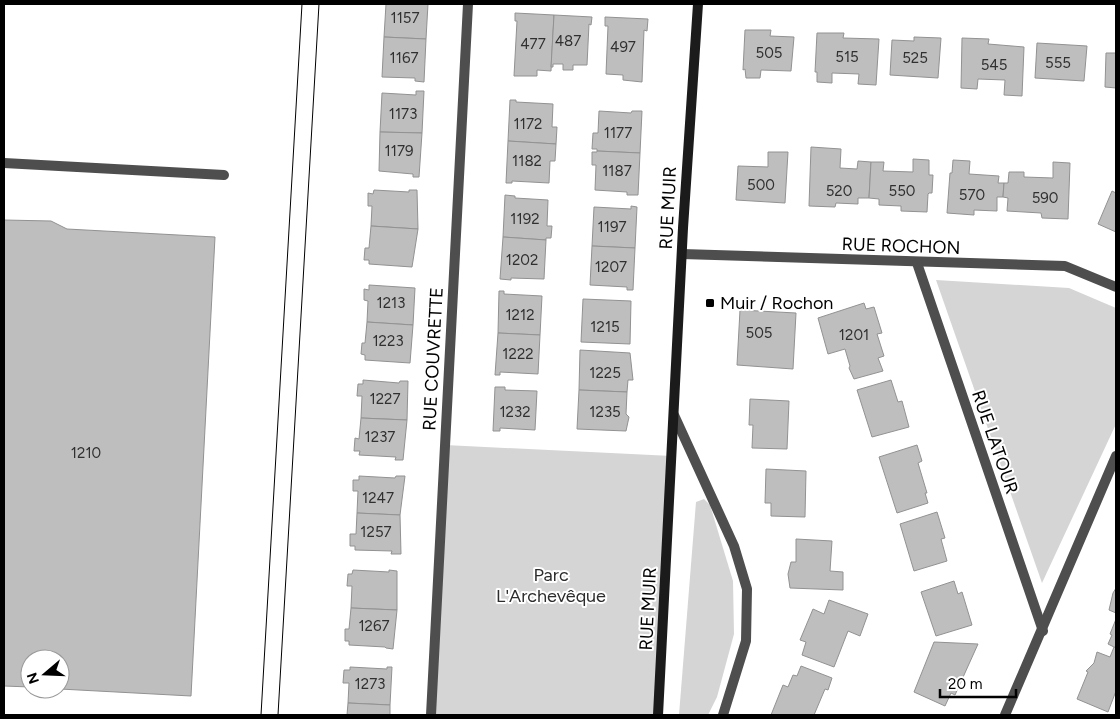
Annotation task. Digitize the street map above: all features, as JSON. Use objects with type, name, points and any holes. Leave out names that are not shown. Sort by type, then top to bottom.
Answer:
[{"type":"street","name":"RUE COUVRETTE","points":[[431,715],[468,4]]},
{"type":"street","name":"RUE MUIR","points":[[658,715],[682,254],[698,4]]},
{"type":"street","points":[[4,163],[224,175]]},
{"type":"street","name":"RUE ROCHON","points":[[682,254],[917,263],[1065,266],[1116,287]]},
{"type":"street","name":"RUE LATOUR","points":[[917,263],[1043,631]]},
{"type":"street","name":"RUE MUIR","points":[[674,415],[734,546],[747,589],[746,641],[723,715]]},
{"type":"street","points":[[1005,715],[1043,631],[1116,456]]},
{"type":"green space","points":[[936,280],[1069,288],[1116,308],[1116,424],[1042,583]]},
{"type":"green space","name":"Parc L'Archevêque","points":[[445,445],[672,456],[658,715],[431,715]]},
{"type":"green space","points":[[704,499],[710,505],[733,581],[734,634],[717,697],[708,715],[679,715],[696,502]]},
{"type":"building","points":[[386,4],[428,4],[426,39],[384,37]]},
{"type":"building","points":[[515,13],[554,15],[551,71],[537,70],[537,76],[514,76],[517,21],[515,21]]},
{"type":"building","points":[[554,15],[592,17],[591,25],[589,24],[587,65],[573,65],[573,70],[563,70],[563,64],[553,64],[553,67],[551,67]]},
{"type":"building","points":[[605,17],[648,19],[647,31],[644,30],[642,82],[623,80],[623,75],[606,74],[608,26],[605,26]]},
{"type":"building","points":[[745,30],[771,30],[770,36],[794,37],[791,71],[761,70],[760,78],[746,78],[745,69],[743,70]]},
{"type":"building","points":[[817,33],[844,33],[843,38],[879,39],[876,85],[858,84],[859,74],[832,73],[832,83],[817,82],[817,72],[815,72]]},
{"type":"building","points":[[384,37],[426,39],[424,82],[415,81],[415,78],[382,77]]},
{"type":"building","points":[[914,37],[941,38],[938,78],[890,75],[892,40],[914,41]]},
{"type":"building","points":[[962,38],[989,39],[988,44],[1024,47],[1022,96],[1004,95],[1005,80],[978,79],[977,89],[961,88]]},
{"type":"building","points":[[1037,43],[1087,46],[1084,81],[1035,78]]},
{"type":"building","points":[[1106,53],[1116,53],[1116,88],[1105,87]]},
{"type":"building","points":[[416,91],[424,91],[422,133],[380,132],[382,93],[416,95]]},
{"type":"building","points":[[510,100],[553,104],[552,127],[557,127],[556,144],[508,141]]},
{"type":"building","points":[[599,111],[631,113],[632,111],[642,111],[640,153],[597,151],[597,149],[592,149],[593,133],[598,133]]},
{"type":"building","points":[[380,132],[422,133],[419,177],[413,177],[413,174],[379,171]]},
{"type":"building","points":[[508,141],[556,144],[555,161],[550,161],[549,183],[512,181],[512,183],[506,183]]},
{"type":"building","points":[[811,147],[841,149],[840,168],[857,169],[858,161],[871,162],[869,198],[858,198],[858,204],[836,203],[835,207],[809,206]]},
{"type":"building","points":[[592,152],[640,153],[638,195],[627,195],[627,192],[595,190],[596,165],[592,165]]},
{"type":"building","points":[[768,152],[788,152],[785,203],[736,200],[738,166],[768,167]]},
{"type":"building","points":[[913,159],[929,160],[929,175],[933,175],[932,193],[928,194],[927,212],[901,211],[901,206],[879,205],[879,199],[869,198],[871,162],[884,162],[883,171],[913,172]]},
{"type":"building","points":[[953,160],[970,161],[969,174],[999,176],[998,183],[1004,183],[1003,197],[997,197],[997,211],[974,210],[974,215],[947,213],[950,173],[952,173]]},
{"type":"building","points":[[1053,162],[1070,163],[1068,219],[1042,218],[1041,213],[1007,211],[1008,198],[1003,197],[1004,183],[1008,183],[1009,172],[1024,172],[1024,177],[1053,178]]},
{"type":"building","points":[[374,190],[409,192],[409,190],[417,190],[418,229],[371,226],[372,206],[368,206],[368,193],[373,194]]},
{"type":"building","points":[[1112,191],[1116,193],[1116,232],[1098,224]]},
{"type":"building","points":[[505,195],[515,196],[515,198],[548,200],[547,226],[552,226],[551,238],[546,238],[546,240],[503,237]]},
{"type":"building","points":[[631,206],[637,207],[635,248],[592,246],[594,207],[631,209]]},
{"type":"building","points":[[4,220],[51,221],[67,229],[215,237],[191,696],[70,690],[70,649],[20,649],[20,687],[4,686]]},
{"type":"building","points":[[371,226],[418,229],[412,267],[369,264],[369,260],[364,260],[365,248],[369,248]]},
{"type":"building","points":[[503,237],[546,240],[544,279],[500,279]]},
{"type":"building","points":[[592,246],[635,248],[633,290],[627,290],[627,287],[590,285]]},
{"type":"building","points":[[369,285],[415,288],[413,325],[367,322],[368,301],[364,300],[364,289],[369,290]]},
{"type":"building","points":[[499,291],[504,291],[504,294],[542,296],[540,335],[498,333]]},
{"type":"building","points":[[583,299],[631,301],[630,344],[581,342]]},
{"type":"building","points":[[864,303],[866,309],[874,307],[882,333],[877,334],[884,356],[878,358],[883,371],[854,379],[849,368],[845,349],[828,354],[818,318]]},
{"type":"building","points":[[740,310],[796,313],[793,369],[737,365]]},
{"type":"building","points":[[367,322],[413,325],[410,363],[365,360],[365,355],[361,354],[362,343],[365,343]]},
{"type":"building","points":[[498,333],[540,335],[538,374],[500,372],[500,375],[495,375]]},
{"type":"building","points":[[580,350],[630,353],[633,380],[628,380],[627,392],[579,390]]},
{"type":"building","points":[[363,380],[399,383],[400,381],[408,381],[407,420],[361,418],[362,396],[357,396],[358,384],[363,384]]},
{"type":"building","points":[[891,380],[898,402],[902,401],[909,427],[872,437],[857,390]]},
{"type":"building","points":[[495,387],[505,387],[505,390],[537,391],[535,430],[500,428],[500,431],[493,431]]},
{"type":"building","points":[[579,390],[627,392],[626,414],[629,417],[626,431],[577,429]]},
{"type":"building","points":[[750,399],[789,401],[787,449],[752,448],[753,425],[749,425]]},
{"type":"building","points":[[361,418],[407,420],[403,460],[395,460],[396,457],[359,455],[360,451],[354,451],[355,438],[359,439]]},
{"type":"building","points":[[917,445],[922,461],[918,463],[928,503],[897,513],[879,457]]},
{"type":"building","points":[[766,469],[806,471],[805,517],[771,516],[771,503],[765,503]]},
{"type":"building","points":[[359,476],[395,478],[396,476],[405,476],[400,515],[357,513],[358,491],[353,491],[353,480],[359,480]]},
{"type":"building","points":[[937,512],[945,538],[941,539],[947,561],[914,571],[900,524]]},
{"type":"building","points":[[357,513],[400,515],[401,554],[391,554],[392,551],[355,550],[355,546],[350,546],[350,534],[356,534]]},
{"type":"building","points":[[796,539],[832,541],[830,571],[843,572],[843,590],[790,588],[788,574],[791,562],[796,562]]},
{"type":"building","points":[[353,570],[397,571],[397,610],[351,608],[352,586],[347,586],[348,574],[352,574]]},
{"type":"building","points":[[954,581],[958,594],[962,592],[972,625],[936,636],[921,592]]},
{"type":"building","points":[[1116,588],[1116,613],[1109,610]]},
{"type":"building","points":[[829,600],[868,614],[860,636],[848,631],[834,667],[802,655],[806,642],[800,640],[813,609],[824,614]]},
{"type":"building","points":[[351,608],[397,610],[393,649],[349,645],[349,641],[345,641],[345,629],[349,629]]},
{"type":"building","points":[[1116,619],[1116,648],[1108,644]]},
{"type":"building","points":[[934,642],[978,644],[955,695],[951,693],[945,706],[914,692]]},
{"type":"building","points":[[1114,647],[1116,648],[1116,691],[1108,712],[1077,699],[1088,672],[1086,671],[1094,663],[1097,652],[1110,657]]},
{"type":"building","points":[[801,666],[832,678],[828,690],[825,689],[814,715],[771,715],[783,685],[788,687],[793,675],[797,676]]},
{"type":"building","points":[[350,667],[387,669],[387,667],[392,667],[390,705],[348,703],[349,683],[343,683],[344,670],[350,670]]},
{"type":"building","points":[[348,703],[390,705],[390,715],[347,715]]},
{"type":"tram line","points":[[261,715],[302,4]]},
{"type":"tram line","points":[[278,715],[319,4]]},
{"type":"place","name":"Muir / Rochon","points":[[710,303]]}]
